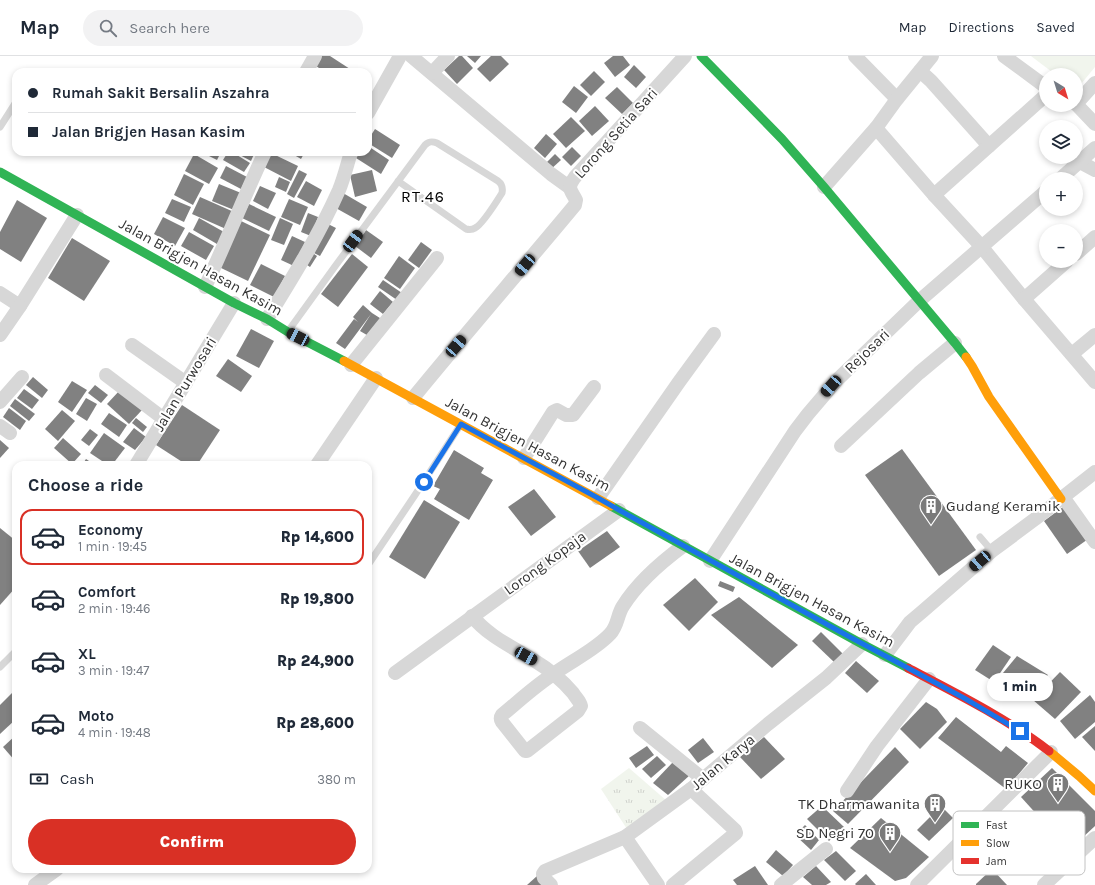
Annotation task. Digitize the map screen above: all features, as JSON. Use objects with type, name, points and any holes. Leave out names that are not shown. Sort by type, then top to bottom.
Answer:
[{"type":"street","points":[[308,68],[315,56]]},
{"type":"street","points":[[372,106],[400,56]]},
{"type":"street","points":[[411,56],[551,174],[570,187]]},
{"type":"street","points":[[432,74],[448,56]]},
{"type":"street","name":"Lorong Setia Sari","points":[[413,398],[575,205],[576,200],[570,190],[570,187],[575,177],[685,56]]},
{"type":"street","points":[[701,56],[782,139],[955,343],[972,366],[989,398],[1095,542]]},
{"type":"street","points":[[855,56],[897,99]]},
{"type":"street","points":[[824,187],[876,128],[897,99],[932,56]]},
{"type":"street","points":[[1004,56],[1039,82]]},
{"type":"street","points":[[920,71],[931,81],[989,146]]},
{"type":"street","points":[[1083,96],[1095,83]]},
{"type":"street","points":[[934,195],[1039,101]]},
{"type":"street","points":[[1083,111],[1095,124]]},
{"type":"street","points":[[876,128],[934,195],[981,246],[1095,382]]},
{"type":"street","points":[[1083,159],[1095,148]]},
{"type":"street","points":[[204,287],[263,156]]},
{"type":"street","points":[[267,319],[325,219],[339,189],[350,156]]},
{"type":"street","points":[[1068,172],[1078,164]]},
{"type":"street","points":[[1083,164],[1095,170]]},
{"type":"street","name":"Jalan Brigjen Hasan Kasim","points":[[0,172],[234,304],[267,319],[288,332],[598,498],[710,561],[982,708],[1051,752],[1095,791]]},
{"type":"street","name":"Rejosari","points":[[710,561],[796,431],[808,414],[837,380],[919,301],[1039,197]]},
{"type":"street","points":[[0,335],[77,215]]},
{"type":"street","points":[[1083,248],[1095,237]]},
{"type":"street","points":[[350,365],[437,258]]},
{"type":"street","points":[[1024,299],[1059,268]]},
{"type":"street","points":[[0,293],[20,306]]},
{"type":"street","name":"Jalan Purwosari","points":[[138,461],[234,304]]},
{"type":"street","points":[[598,498],[678,382],[714,334]]},
{"type":"street","points":[[1072,354],[1095,335]]},
{"type":"street","points":[[841,446],[919,373],[955,343]]},
{"type":"street","points":[[132,345],[186,383]]},
{"type":"street","points":[[106,375],[164,420]]},
{"type":"street","points":[[0,402],[22,377]]},
{"type":"street","points":[[320,461],[376,378]]},
{"type":"street","points":[[524,458],[553,412],[557,410],[566,415],[573,415],[594,387]]},
{"type":"street","points":[[885,655],[910,622],[992,551],[1062,498],[1094,476]]},
{"type":"street","name":"Lorong Kopaja","points":[[395,673],[619,510]]},
{"type":"street","points":[[472,616],[484,630],[553,673],[579,700],[581,706],[578,710],[527,751],[525,751],[502,722],[500,719],[501,717],[553,673],[591,650],[609,635],[616,624],[622,608],[638,585],[683,546]]},
{"type":"street","name":"Jalan Karya","points":[[551,885],[544,878],[545,871],[625,837],[691,789],[768,724],[826,678],[862,644]]},
{"type":"street","points":[[847,791],[877,746],[929,679]]},
{"type":"street","points":[[640,728],[703,778]]},
{"type":"street","points":[[992,811],[1051,752]]},
{"type":"street","points":[[673,885],[736,832],[691,789]]},
{"type":"street","points":[[625,837],[658,885]]},
{"type":"street","points":[[1085,847],[1095,838]]},
{"type":"street","points":[[781,885],[826,849]]},
{"type":"street","points":[[917,885],[953,849]]},
{"type":"street","points":[[35,885],[52,873]]},
{"type":"street","points":[[1044,885],[1055,875]]},
{"type":"lane","points":[[0,127],[12,109]]},
{"type":"lane","points":[[288,332],[336,265],[398,181],[427,143],[437,143],[498,181],[503,190],[478,226],[472,230],[469,230],[398,181]]},
{"type":"lane","points":[[372,559],[461,424]]},
{"type":"lane","points":[[980,537],[992,551]]},
{"type":"lane","points":[[0,667],[4,658]]},
{"type":"green space","points":[[1031,56],[1095,56],[1095,67],[1083,82],[1083,68],[1047,68]]},
{"type":"green space","points":[[629,768],[667,801],[627,829],[601,789]]},
{"type":"building","points":[[319,56],[330,56],[348,68],[319,68],[313,64]]},
{"type":"building","points":[[459,56],[462,56],[473,68],[457,84],[444,70]]},
{"type":"building","points":[[467,56],[481,56],[475,63]]},
{"type":"building","points":[[491,56],[501,56],[509,64],[490,82],[477,69]]},
{"type":"building","points":[[613,56],[623,56],[630,65],[615,77],[604,63]]},
{"type":"building","points":[[634,65],[646,77],[636,88],[624,77]]},
{"type":"building","points":[[594,71],[605,82],[591,96],[580,85]]},
{"type":"building","points":[[574,86],[588,97],[576,113],[562,102]]},
{"type":"building","points":[[617,87],[633,103],[622,114],[605,98]]},
{"type":"building","points":[[595,106],[609,121],[592,136],[579,121]]},
{"type":"building","points":[[571,117],[585,131],[566,148],[553,134]]},
{"type":"building","points":[[375,129],[400,145],[392,158],[372,146],[372,134]]},
{"type":"building","points":[[546,134],[557,144],[545,158],[534,148]]},
{"type":"building","points":[[572,147],[581,156],[571,166],[562,157]]},
{"type":"building","points":[[372,149],[389,160],[381,174],[356,158],[358,156],[372,156]]},
{"type":"building","points":[[555,154],[561,160],[550,170],[545,164]]},
{"type":"building","points":[[193,156],[197,156],[218,168],[209,184],[185,171]]},
{"type":"building","points":[[209,156],[219,156],[217,160]]},
{"type":"building","points":[[226,156],[239,156],[250,163],[244,172],[223,160]]},
{"type":"building","points":[[242,156],[253,156],[251,161]]},
{"type":"building","points":[[270,156],[277,156],[298,166],[291,181],[264,167]]},
{"type":"building","points":[[296,156],[303,156],[301,159]]},
{"type":"building","points":[[226,166],[247,177],[241,189],[220,178]]},
{"type":"building","points":[[299,170],[307,174],[294,198],[287,194]]},
{"type":"building","points":[[372,170],[377,191],[355,197],[350,175]]},
{"type":"building","points":[[184,174],[204,184],[193,205],[174,195]]},
{"type":"building","points":[[279,177],[290,182],[286,192],[275,187]]},
{"type":"building","points":[[306,181],[322,190],[314,206],[297,197]]},
{"type":"building","points":[[219,184],[241,193],[234,210],[212,201]]},
{"type":"building","points":[[260,186],[276,193],[268,209],[253,201]]},
{"type":"building","points":[[343,193],[367,207],[359,221],[334,207]]},
{"type":"building","points":[[200,197],[234,212],[226,229],[192,214]]},
{"type":"building","points":[[172,199],[191,207],[184,222],[165,213]]},
{"type":"building","points":[[289,199],[308,207],[300,225],[281,217]]},
{"type":"building","points":[[17,200],[47,218],[21,262],[0,249],[0,232]]},
{"type":"building","points":[[249,204],[276,217],[269,231],[242,218]]},
{"type":"building","points":[[308,213],[318,217],[311,236],[301,232]]},
{"type":"building","points":[[163,217],[185,228],[175,246],[154,234]]},
{"type":"building","points":[[199,218],[224,232],[217,244],[193,230]]},
{"type":"building","points":[[280,218],[293,224],[284,245],[271,240]]},
{"type":"building","points":[[241,221],[270,235],[248,281],[219,267]]},
{"type":"building","points":[[326,223],[336,228],[320,256],[310,251]]},
{"type":"building","points":[[366,230],[383,242],[371,258],[355,246]]},
{"type":"building","points":[[189,232],[214,246],[206,260],[181,246]]},
{"type":"building","points":[[292,236],[305,242],[294,266],[281,260]]},
{"type":"building","points":[[72,238],[110,261],[84,301],[48,278]]},
{"type":"building","points":[[421,242],[432,250],[419,268],[408,260]]},
{"type":"building","points":[[311,252],[317,256],[310,267],[304,263]]},
{"type":"building","points":[[352,254],[368,267],[338,307],[321,294]]},
{"type":"building","points":[[399,256],[415,268],[400,289],[384,278]]},
{"type":"building","points":[[261,264],[285,276],[274,297],[250,285]]},
{"type":"building","points":[[383,280],[402,293],[397,300],[378,287]]},
{"type":"building","points":[[380,291],[393,302],[383,314],[370,304]]},
{"type":"building","points":[[363,305],[383,320],[372,338],[360,331],[371,314],[345,349],[336,343],[354,319],[358,322],[353,317]]},
{"type":"building","points":[[251,329],[274,341],[259,368],[236,356]]},
{"type":"building","points":[[228,359],[252,376],[241,392],[216,376]]},
{"type":"building","points":[[33,377],[48,390],[42,398],[26,385]]},
{"type":"building","points":[[72,381],[87,390],[72,412],[58,402]]},
{"type":"building","points":[[95,385],[108,395],[101,403],[88,393]]},
{"type":"building","points":[[24,389],[39,400],[32,409],[17,398]]},
{"type":"building","points":[[120,390],[142,410],[129,424],[107,404]]},
{"type":"building","points":[[86,398],[97,404],[87,421],[76,414]]},
{"type":"building","points":[[15,399],[35,414],[29,421],[10,406]]},
{"type":"building","points":[[182,405],[220,430],[200,461],[181,461],[156,445]]},
{"type":"building","points":[[9,408],[26,421],[20,430],[3,417]]},
{"type":"building","points":[[62,410],[75,421],[58,441],[45,429]]},
{"type":"building","points":[[109,413],[127,425],[119,437],[101,424]]},
{"type":"building","points":[[136,418],[147,427],[143,432],[132,423]]},
{"type":"building","points":[[134,428],[146,437],[135,450],[123,442]]},
{"type":"building","points":[[90,429],[98,435],[89,446],[81,440]]},
{"type":"building","points":[[104,433],[125,448],[115,461],[102,461],[90,453]]},
{"type":"building","points":[[63,438],[81,454],[75,461],[69,461],[54,448]]},
{"type":"building","points":[[0,440],[9,448],[0,458]]},
{"type":"building","name":"Gudang Keramik","points":[[902,449],[976,550],[939,576],[865,475]]},
{"type":"building","points":[[454,450],[484,468],[481,473],[493,480],[469,520],[434,499],[440,489],[433,486]]},
{"type":"building","points":[[534,489],[556,517],[531,536],[508,507]]},
{"type":"building","points":[[424,500],[460,522],[425,579],[389,557]]},
{"type":"building","points":[[1067,504],[1091,537],[1067,554],[1044,521]]},
{"type":"building","points":[[0,528],[12,538],[12,592],[0,605]]},
{"type":"building","points":[[607,531],[620,547],[590,568],[578,551]]},
{"type":"building","points":[[695,578],[718,602],[689,631],[663,605]]},
{"type":"building","points":[[720,581],[735,587],[733,592],[718,586]]},
{"type":"building","points":[[739,597],[798,645],[772,668],[711,615]]},
{"type":"building","points":[[821,632],[844,655],[835,663],[812,641]]},
{"type":"building","points":[[993,645],[1011,657],[994,682],[975,670]]},
{"type":"building","points":[[1017,656],[1048,675],[1029,697],[998,679]]},
{"type":"building","points":[[856,661],[879,681],[867,693],[845,673]]},
{"type":"building","points":[[1060,672],[1081,692],[1055,719],[1033,700]]},
{"type":"building","points":[[12,693],[12,723],[0,734],[0,705]]},
{"type":"building","points":[[1090,695],[1095,702],[1095,722],[1075,739],[1060,721]]},
{"type":"building","points":[[926,702],[937,709],[947,722],[920,749],[900,729]]},
{"type":"building","name":"RUKO","points":[[956,717],[1001,752],[1006,746],[1028,763],[1006,789],[938,738]]},
{"type":"building","points":[[1095,726],[1095,751],[1082,737]]},
{"type":"building","points":[[764,737],[785,759],[761,779],[740,757]]},
{"type":"building","points":[[703,738],[714,752],[698,763],[688,750]]},
{"type":"building","points":[[12,739],[12,757],[3,747]]},
{"type":"building","points":[[647,746],[654,755],[636,768],[629,758]]},
{"type":"building","points":[[895,747],[909,762],[848,824],[833,811]]},
{"type":"building","points":[[657,756],[666,765],[651,778],[642,769]]},
{"type":"building","points":[[674,761],[690,775],[668,795],[653,783]]},
{"type":"building","name":"RUKO","points":[[1052,768],[1095,811],[1095,826],[1085,835],[1085,811],[1034,811],[1021,797]]},
{"type":"building","points":[[822,806],[844,827],[829,841],[807,819]]},
{"type":"building","name":"TK Dharmawanita","points":[[941,806],[953,818],[929,841],[917,830]]},
{"type":"building","name":"SD Negri 70","points":[[881,818],[929,857],[906,878],[895,881],[850,848]]},
{"type":"building","points":[[805,825],[819,840],[811,850],[795,835]]},
{"type":"building","points":[[776,850],[793,865],[783,876],[766,862]]},
{"type":"building","points":[[836,851],[856,871],[845,881],[824,860]]},
{"type":"building","points":[[755,866],[768,885],[737,885],[733,880]]},
{"type":"building","points":[[816,866],[831,882],[826,885],[812,885],[803,877]]},
{"type":"building","points":[[866,874],[876,885],[855,884]]},
{"type":"building","points":[[986,875],[998,875],[1007,885],[976,885]]},
{"type":"building","points":[[537,876],[544,885],[527,885]]},
{"type":"traffic: fast","points":[[701,56],[782,139],[966,357]]},
{"type":"traffic: fast","points":[[0,172],[234,303],[267,319],[288,332],[344,361]]},
{"type":"traffic: fast","points":[[611,506],[908,668]]},
{"type":"traffic: slow","points":[[966,357],[989,397],[1061,499]]},
{"type":"traffic: slow","points":[[344,361],[611,506]]},
{"type":"traffic: slow","points":[[1049,751],[1095,791]]},
{"type":"traffic: jam","points":[[908,668],[998,717],[1049,751]]},
{"type":"place","name":"Gudang Keramik","points":[[931,526]]},
{"type":"place","name":"RUKO","points":[[1058,804]]},
{"type":"place","name":"TK Dharmawanita","points":[[935,824]]},
{"type":"place","name":"SD Negri 70","points":[[890,852]]},
{"type":"district","name":"RT.46","points":[[423,196]]},
{"type":"route","points":[[424,482],[461,424],[466,426],[862,644],[964,698],[1020,731]]}]
